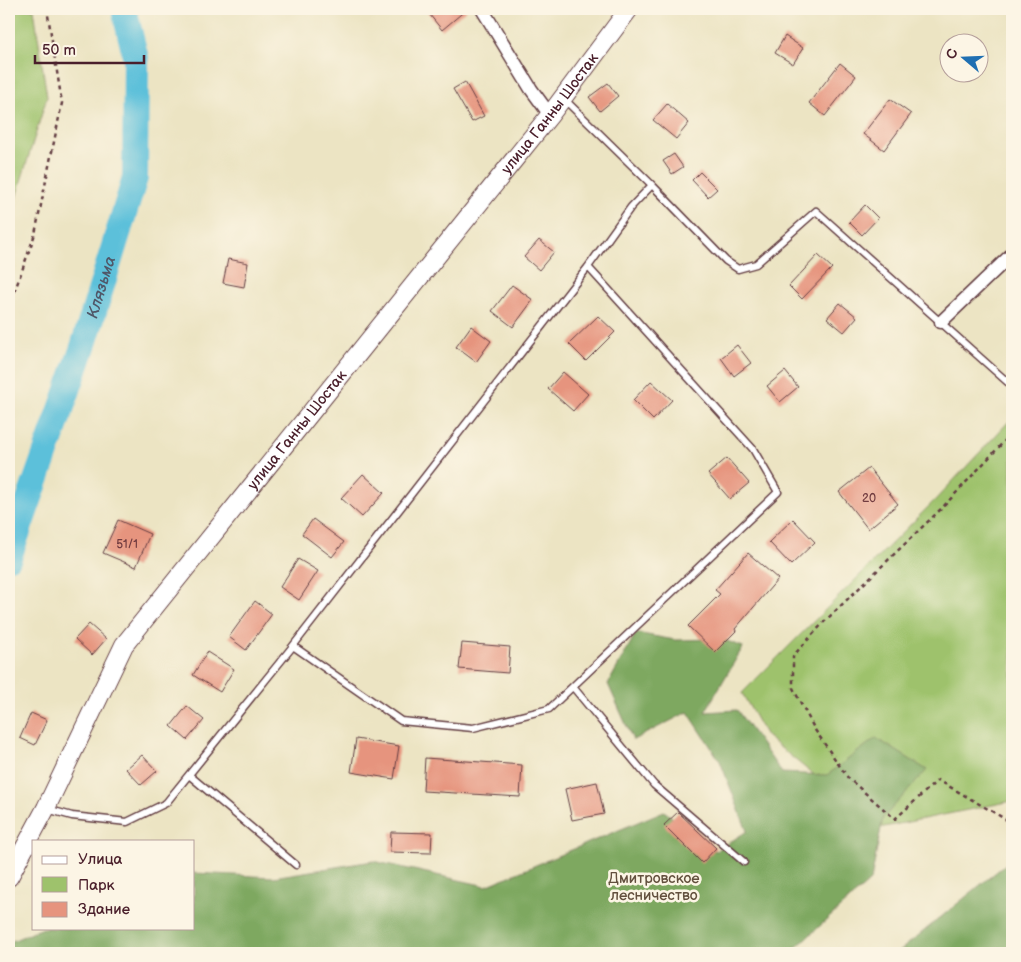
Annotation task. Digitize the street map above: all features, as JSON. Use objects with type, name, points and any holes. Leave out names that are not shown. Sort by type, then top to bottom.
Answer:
[{"type":"main road","name":"улица Ганны Шостак","points":[[9,878],[46,808],[124,645],[550,115],[628,9]]},
{"type":"street","points":[[482,9],[531,89],[550,115]]},
{"type":"street","points":[[941,322],[1012,254]]},
{"type":"lane","points":[[563,98],[726,261],[738,269],[756,264],[816,210],[1012,386]]},
{"type":"lane","points":[[46,808],[72,816],[127,822],[166,803],[293,646],[588,267],[631,207],[652,185]]},
{"type":"lane","points":[[293,646],[401,721],[473,728],[549,709],[778,492],[753,449],[588,267]]},
{"type":"lane","points":[[572,687],[654,785],[744,862]]},
{"type":"lane","points":[[189,775],[296,866]]},
{"type":"path","points":[[9,307],[35,234],[62,103],[47,9]]},
{"type":"path","points":[[1012,433],[942,508],[825,621],[793,656],[793,688],[815,730],[848,778],[895,819],[938,780],[1012,823]]},
{"type":"green space","points":[[9,9],[34,9],[47,97],[9,220]]},
{"type":"green space","points":[[1012,418],[1012,801],[879,828],[766,736],[742,693],[937,498]]},
{"type":"green space","name":"Дмитровское лесничество","points":[[636,633],[675,640],[722,639],[743,647],[705,712],[737,710],[782,773],[827,775],[876,738],[927,770],[883,818],[871,880],[790,953],[9,953],[9,945],[12,941],[38,930],[195,930],[195,873],[273,877],[373,861],[486,886],[664,811],[716,851],[747,831],[720,761],[688,712],[633,740],[608,684]]},
{"type":"green space","points":[[1012,859],[1012,953],[897,953]]},
{"type":"building","points":[[425,9],[467,9],[442,30]]},
{"type":"building","points":[[785,36],[803,48],[793,64],[775,53]]},
{"type":"building","points":[[840,63],[856,76],[825,116],[809,103]]},
{"type":"building","points":[[465,82],[484,116],[472,122],[453,89]]},
{"type":"building","points":[[608,83],[618,96],[600,111],[589,97]]},
{"type":"building","points":[[890,99],[911,114],[884,150],[863,134]]},
{"type":"building","points":[[667,104],[689,123],[676,139],[653,120]]},
{"type":"building","points":[[674,154],[683,167],[672,174],[663,161]]},
{"type":"building","points":[[700,172],[717,189],[708,197],[692,180]]},
{"type":"building","points":[[865,205],[878,218],[862,235],[849,222]]},
{"type":"building","points":[[539,240],[554,252],[539,270],[524,257]]},
{"type":"building","points":[[818,255],[832,268],[802,299],[789,286]]},
{"type":"building","points":[[228,259],[248,263],[244,287],[223,283]]},
{"type":"building","points":[[512,285],[533,300],[513,327],[492,311]]},
{"type":"building","points":[[840,303],[857,317],[844,332],[827,318]]},
{"type":"building","points":[[598,316],[615,332],[586,361],[569,344]]},
{"type":"building","points":[[471,326],[491,341],[476,362],[456,347]]},
{"type":"building","points":[[737,345],[751,363],[734,376],[721,358]]},
{"type":"building","points":[[785,371],[798,387],[780,402],[767,386]]},
{"type":"building","points":[[563,372],[588,394],[573,411],[548,389]]},
{"type":"building","points":[[651,381],[672,400],[653,420],[633,400]]},
{"type":"building","points":[[727,458],[749,483],[730,499],[708,474]]},
{"type":"building","points":[[869,468],[898,504],[868,529],[839,492]]},
{"type":"building","points":[[363,474],[384,493],[362,517],[341,498]]},
{"type":"building","points":[[313,519],[344,542],[332,557],[302,534]]},
{"type":"building","points":[[793,519],[815,542],[791,565],[769,542]]},
{"type":"building","points":[[118,520],[150,534],[136,567],[103,553]]},
{"type":"building","points":[[748,553],[778,579],[735,629],[736,631],[715,652],[688,626],[720,594],[715,590]]},
{"type":"building","points":[[298,559],[318,571],[299,600],[280,587]]},
{"type":"building","points":[[255,601],[272,614],[246,650],[229,637]]},
{"type":"building","points":[[89,624],[106,639],[92,655],[75,639]]},
{"type":"building","points":[[462,643],[510,647],[508,673],[459,669]]},
{"type":"building","points":[[207,652],[234,669],[220,692],[193,675]]},
{"type":"building","points":[[187,706],[204,720],[187,740],[171,726]]},
{"type":"building","points":[[31,713],[47,720],[35,745],[20,738]]},
{"type":"building","points":[[356,739],[399,746],[394,779],[351,772]]},
{"type":"building","points":[[142,755],[157,771],[141,785],[126,769]]},
{"type":"building","points":[[425,758],[522,765],[520,797],[423,791]]},
{"type":"building","points":[[597,782],[604,814],[572,820],[565,789]]},
{"type":"building","points":[[678,812],[716,848],[702,863],[664,825]]},
{"type":"building","points":[[391,832],[432,833],[431,853],[390,852]]},
{"type":"waterway","name":"Клязьма","points":[[9,557],[83,347],[135,178],[136,59],[124,9]]}]
